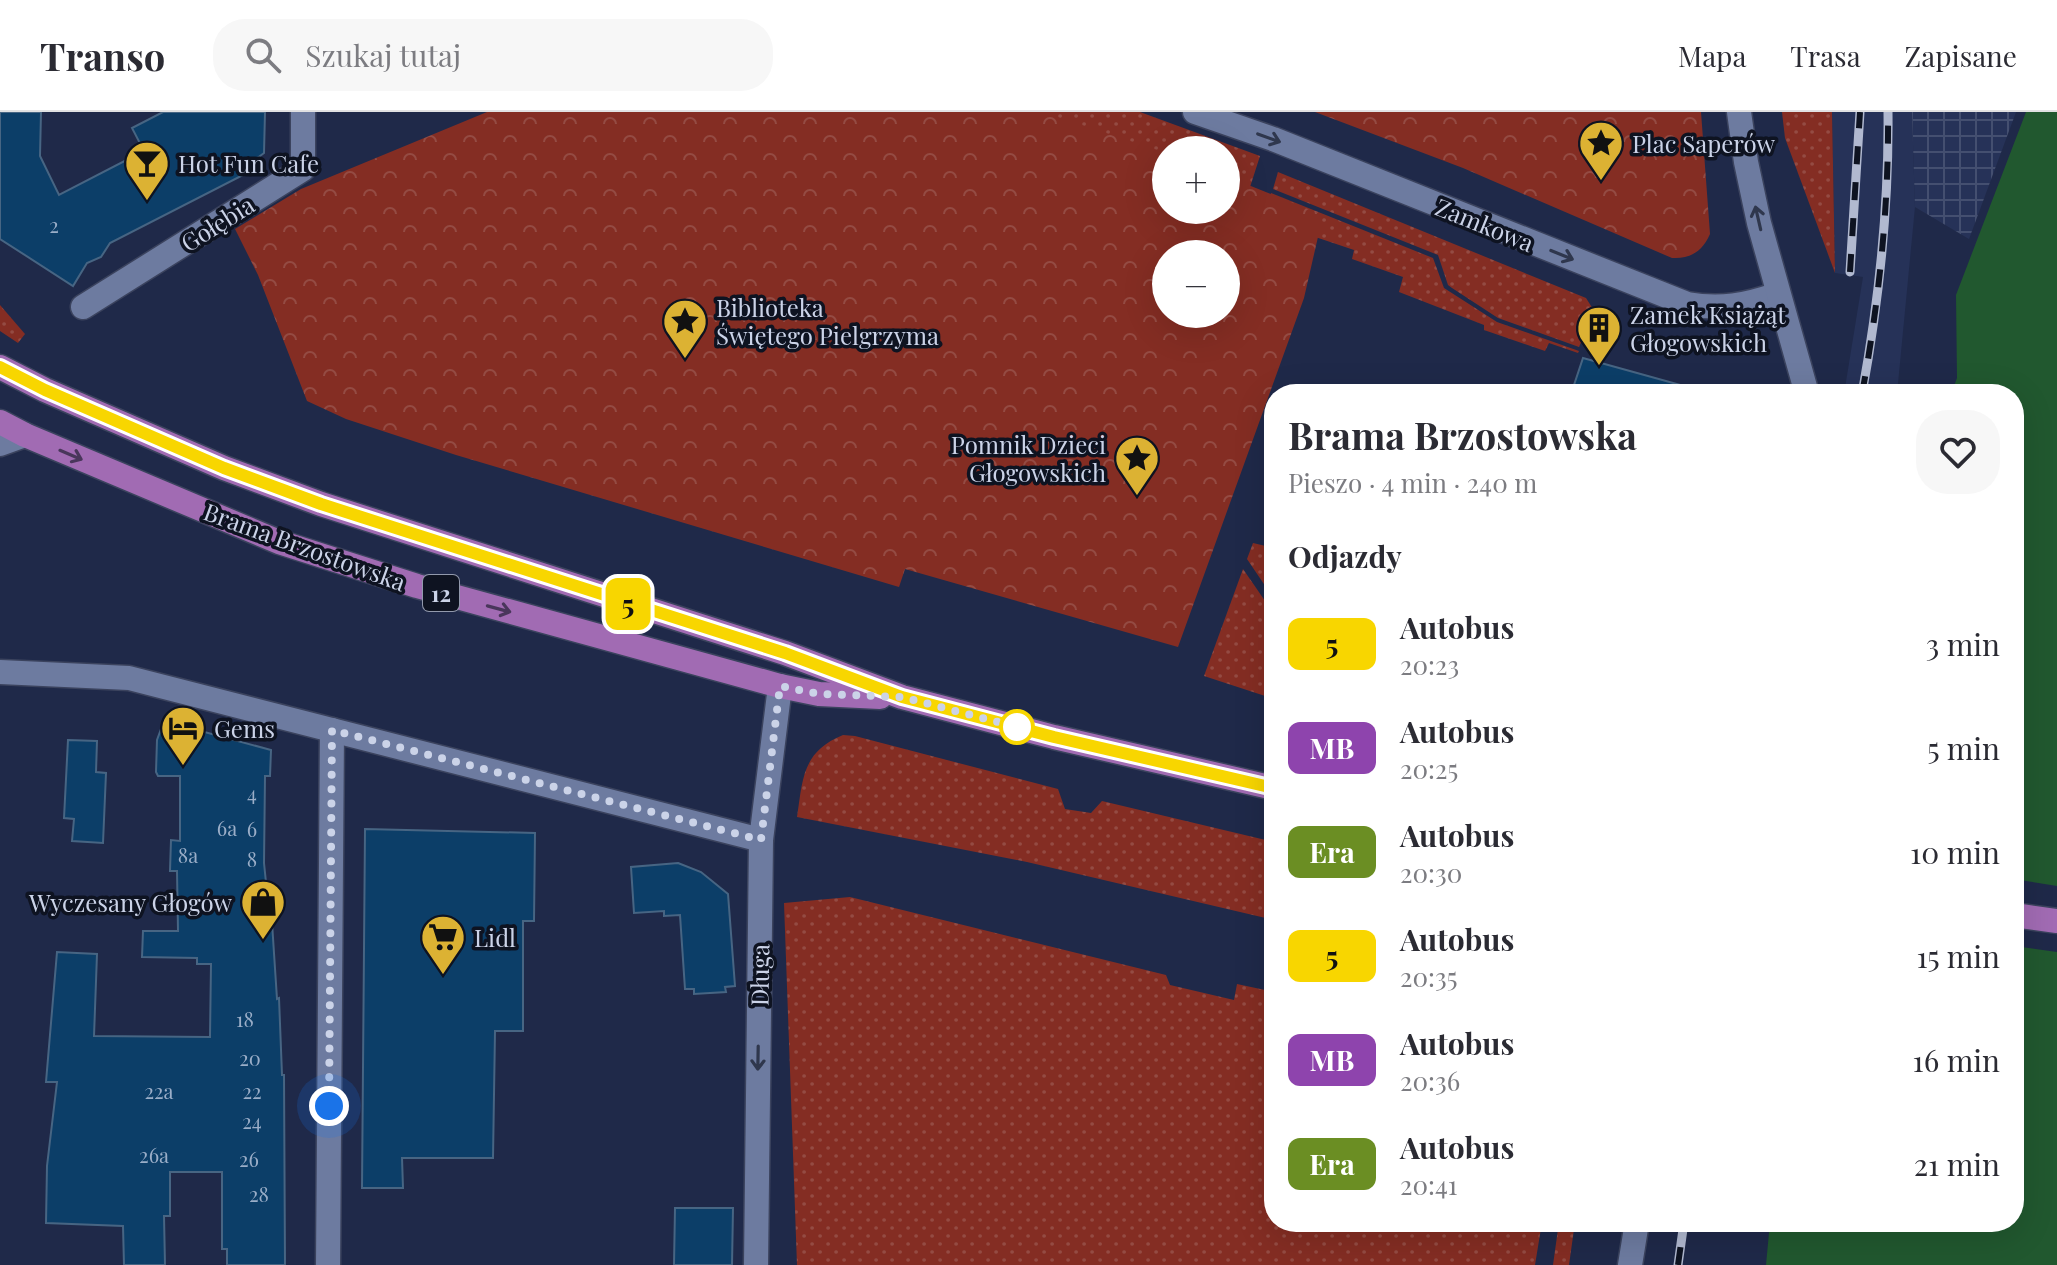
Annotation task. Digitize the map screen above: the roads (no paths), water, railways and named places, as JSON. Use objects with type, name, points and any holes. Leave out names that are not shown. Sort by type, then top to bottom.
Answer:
[{"type":"main road","name":"Brama Brzostowska","points":[[0,367],[45,390],[224,468],[321,504],[785,653],[902,697],[1054,737],[1264,786]]},
{"type":"main road","name":"Brama Brzostowska","points":[[0,422],[279,542],[417,586],[780,686],[819,694],[902,697]]},
{"type":"main road","points":[[2024,916],[2057,921]]},
{"type":"street","name":"Gołębia","points":[[83,307],[303,169],[303,112]]},
{"type":"street","name":"Zamkowa","points":[[1195,112],[1273,139],[1687,304],[1735,307],[1778,294]]},
{"type":"street","points":[[1739,112],[1746,162],[1778,294],[1804,384]]},
{"type":"street","points":[[0,444],[25,435]]},
{"type":"street","points":[[0,672],[129,678],[761,840]]},
{"type":"street","name":"Długa","points":[[756,1265],[761,840],[780,686]]},
{"type":"street","points":[[328,1265],[332,730]]},
{"type":"street","points":[[1630,1265],[1635,1232]]},
{"type":"railway","points":[[1850,272],[1860,112]]},
{"type":"railway","points":[[1864,384],[1882,254],[1888,112]]},
{"type":"railway","points":[[1678,1265],[1683,1232]]},
{"type":"place","name":"Plac Saperów","points":[[1601,182]]},
{"type":"place","name":"Hot Fun Cafe","points":[[147,202]]},
{"type":"place","name":"Biblioteka Świętego Pielgrzyma","points":[[685,360]]},
{"type":"place","name":"Zamek Książąt Głogowskich","points":[[1599,367]]},
{"type":"place","name":"Pomnik Dzieci Głogowskich","points":[[1137,497]]},
{"type":"place","name":"Gems","points":[[183,767]]},
{"type":"place","name":"Wyczesany Głogów","points":[[263,941]]},
{"type":"place","name":"Lidl","points":[[443,976]]}]
